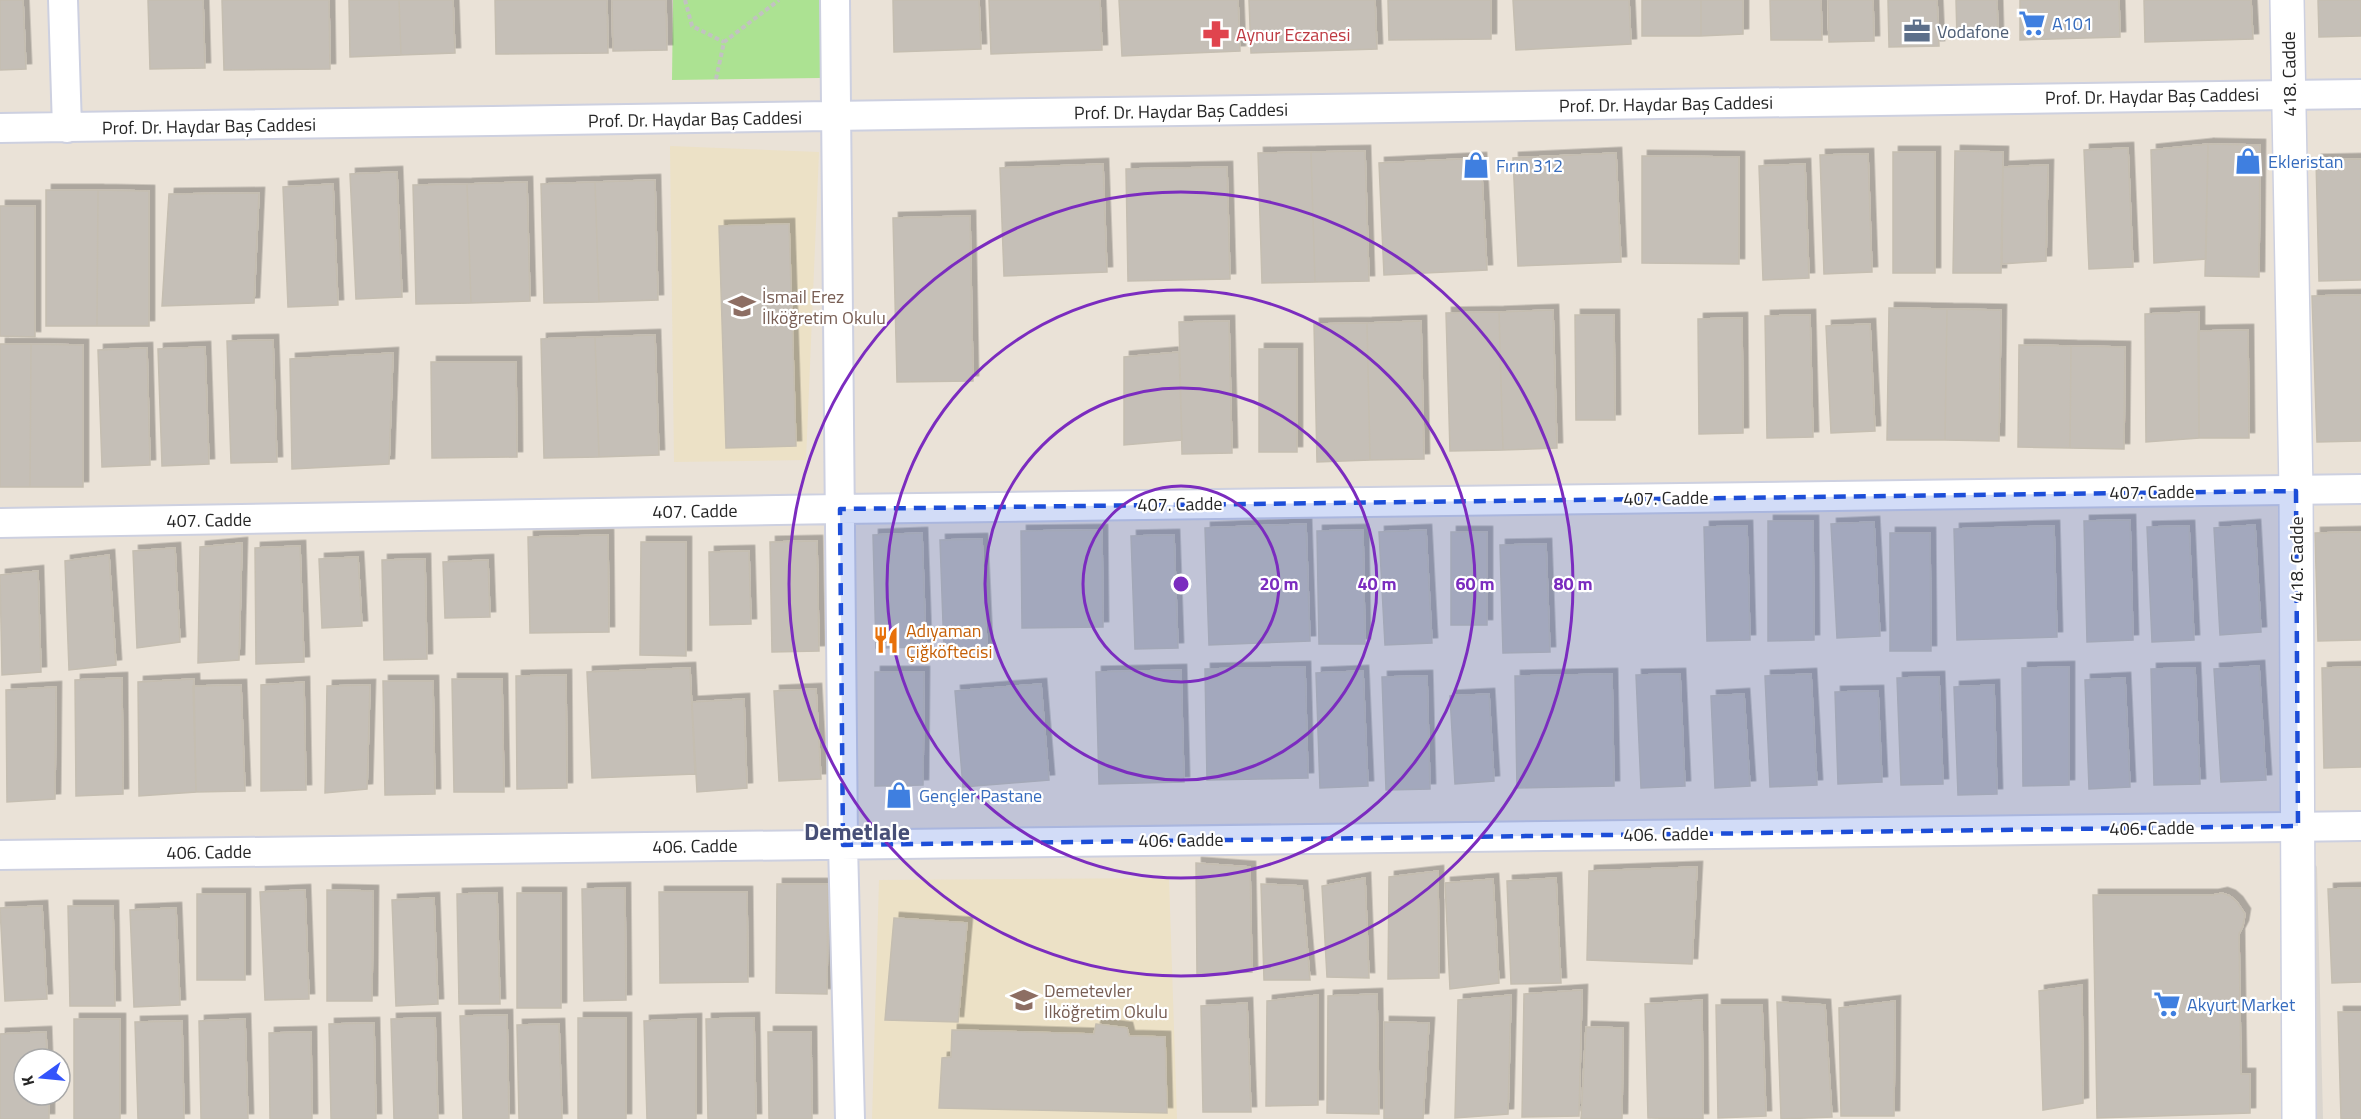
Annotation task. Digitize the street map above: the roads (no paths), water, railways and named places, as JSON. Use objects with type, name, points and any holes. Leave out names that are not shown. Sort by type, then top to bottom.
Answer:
[{"type":"street","points":[[63,0],[67,128]]},
{"type":"street","points":[[835,0],[843,845],[850,1119]]},
{"type":"street","name":"418. Cadde","points":[[2287,0],[2295,490],[2299,1119]]},
{"type":"street","name":"Prof. Dr. Haydar Baş Caddesi","points":[[0,128],[2361,94]]},
{"type":"street","name":"407. Cadde","points":[[0,523],[840,508],[2361,489]]},
{"type":"street","name":"406. Cadde","points":[[0,855],[2361,826]]},
{"type":"place","name":"A101","points":[[2032,23]]},
{"type":"place","name":"Vodafone","points":[[1917,31]]},
{"type":"place","name":"Aynur Eczanesi","points":[[1216,34]]},
{"type":"place","name":"Ekleristan","points":[[2248,161]]},
{"type":"place","name":"Fırın 312","points":[[1476,165]]},
{"type":"place","name":"İsmail Erez İlköğretim Okulu","points":[[742,306]]},
{"type":"place","name":"Adıyaman Çiğköftecisi","points":[[886,640]]},
{"type":"place","name":"Gençler Pastane","points":[[899,795]]},
{"type":"place","name":"Demetevler İlköğretim Okulu","points":[[1024,1000]]},
{"type":"place","name":"Akyurt Market","points":[[2167,1004]]},
{"type":"district","name":"Demetlale","points":[[857,831]]}]
